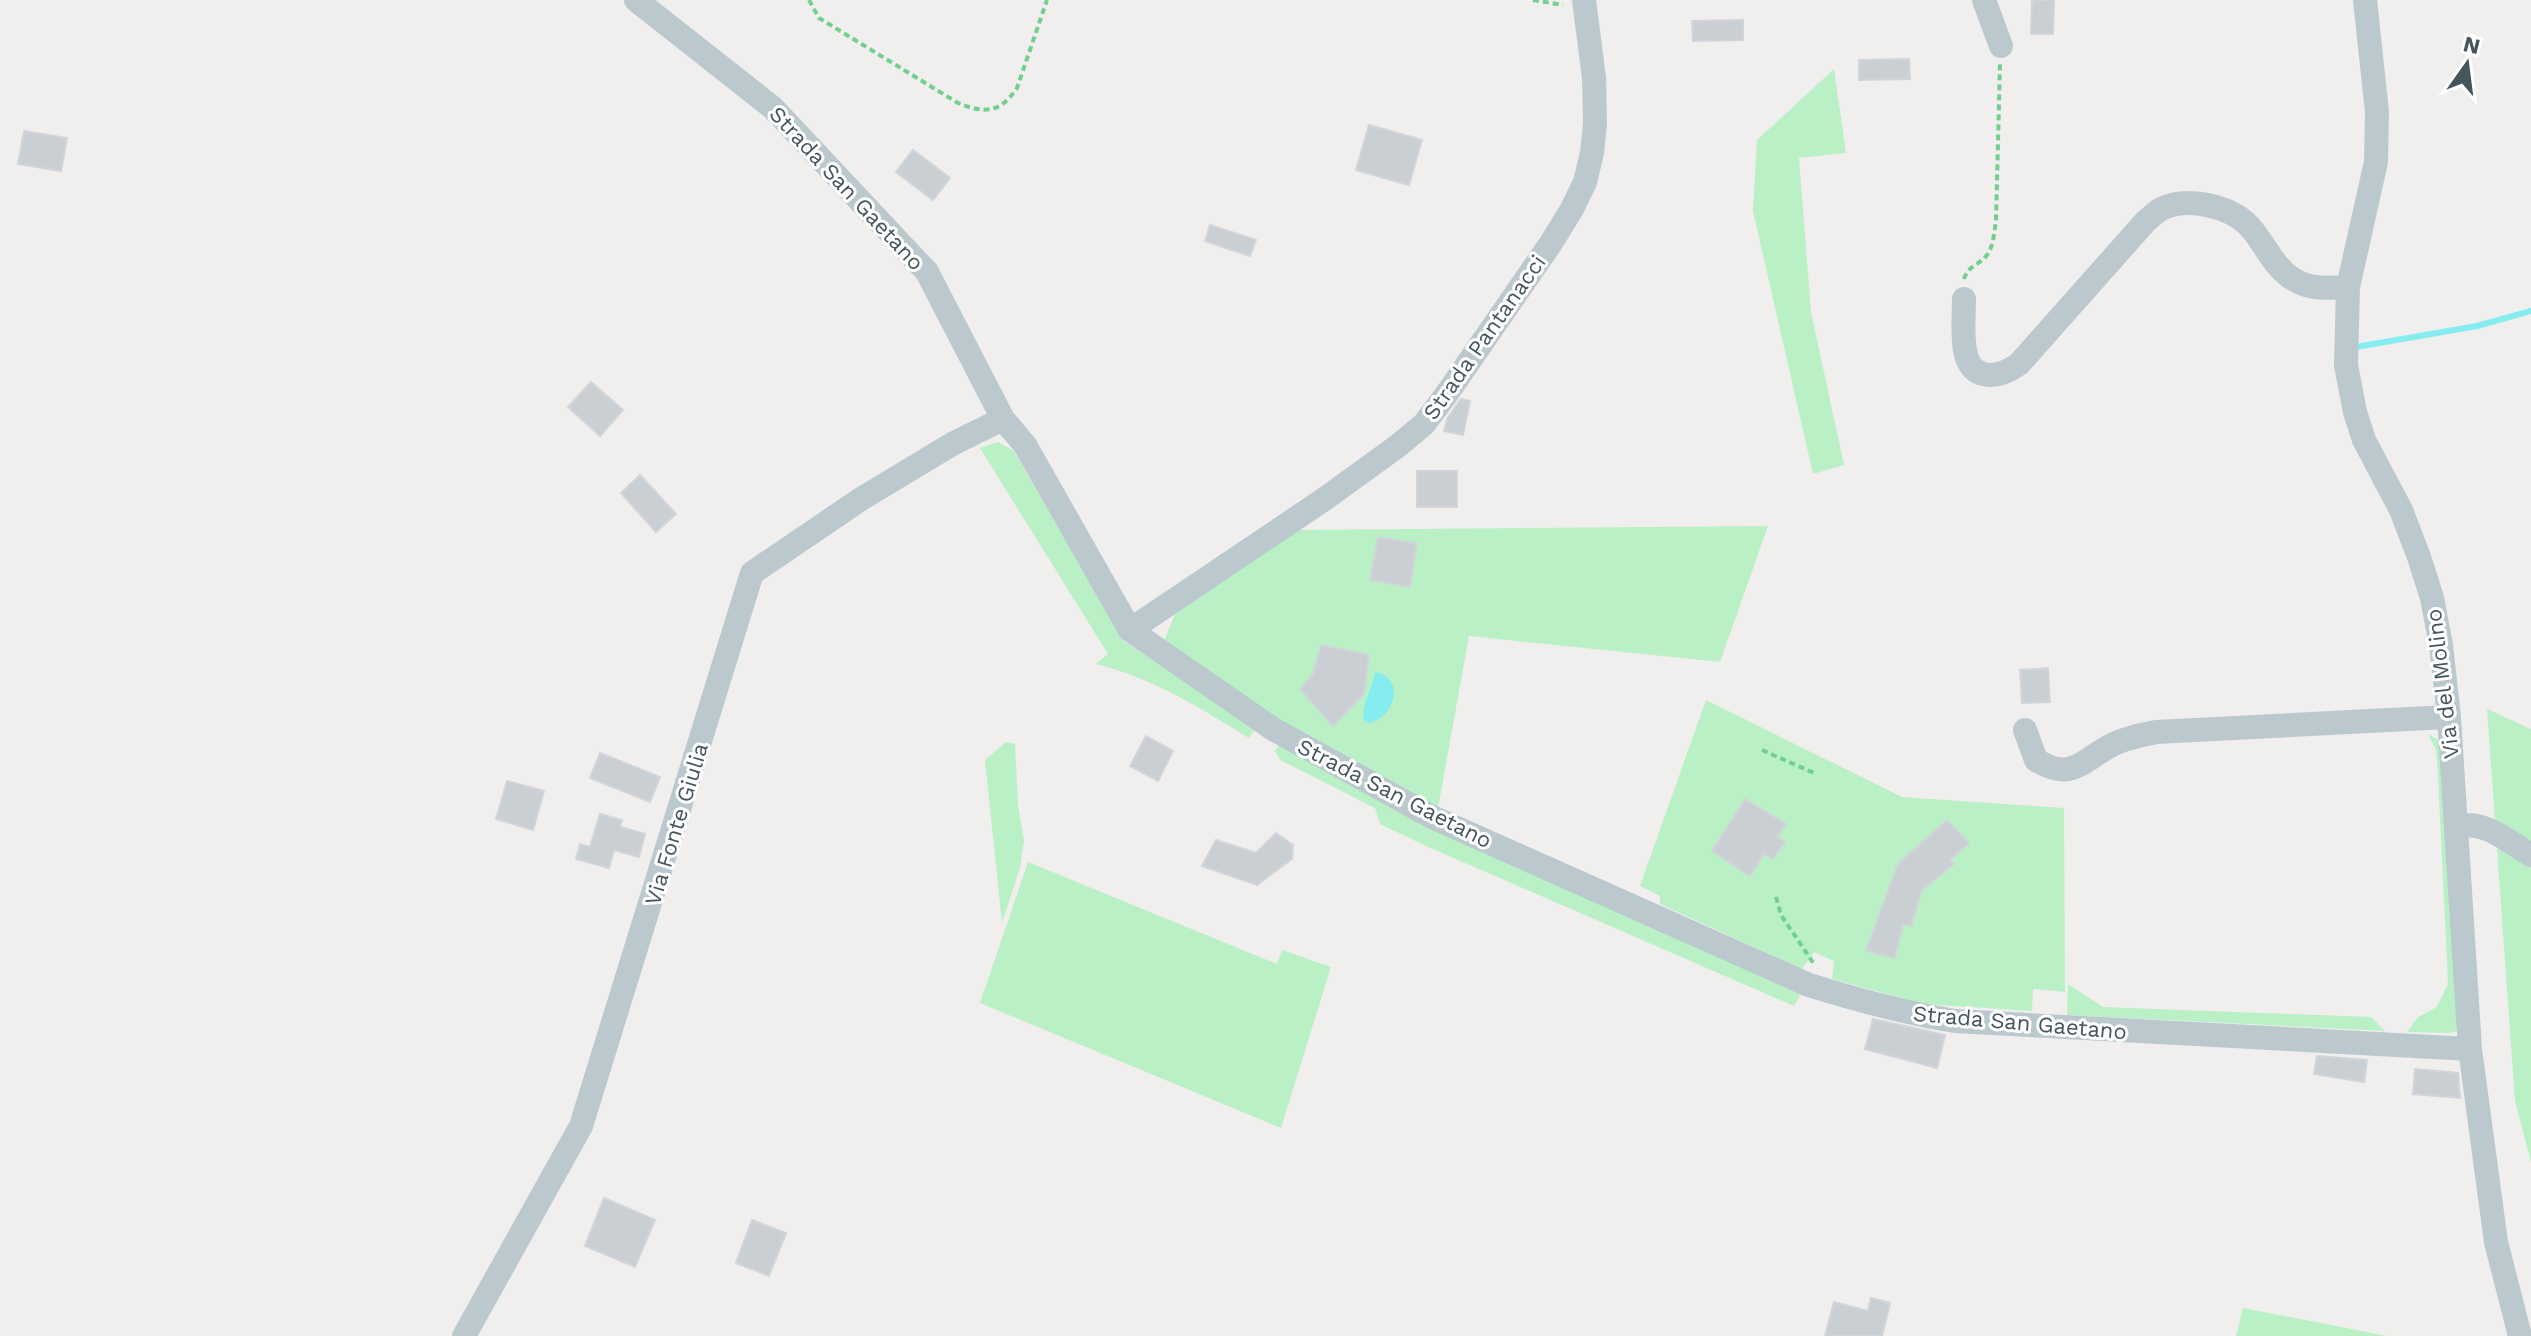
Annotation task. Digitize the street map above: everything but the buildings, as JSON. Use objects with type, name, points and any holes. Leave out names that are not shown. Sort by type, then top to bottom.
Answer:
[{"type":"street","name":"Strada San Gaetano","points":[[636,0],[773,108],[927,272],[1003,419],[1025,445],[1130,630],[1273,729],[1432,817],[1809,985],[1850,998],[1910,1014],[1955,1021],[2424,1056],[2470,1049]]},
{"type":"street","points":[[1984,0],[2001,46]]},
{"type":"street","name":"Via del Molino","points":[[2365,0],[2377,112],[2376,162],[2348,287],[2346,365],[2364,440],[2401,510],[2432,598],[2441,645],[2449,717],[2470,1049],[2496,1242],[2520,1336]]},
{"type":"street","name":"Strada Pantanacci","points":[[1130,630],[1399,445],[1424,424],[1446,395],[1551,243],[1585,182],[1595,124],[1594,78],[1585,4]]},
{"type":"street","points":[[1964,299],[1965,354],[1971,365],[1983,375],[1995,376],[2008,372],[2019,364],[2146,221],[2161,209],[2179,204],[2198,204],[2225,210],[2246,223],[2264,243],[2278,267],[2305,286],[2322,289],[2348,287]]},
{"type":"street","name":"Via Fonte Giulia","points":[[464,1336],[581,1126],[752,573],[861,499],[954,443],[1003,419]]},
{"type":"street","points":[[2025,730],[2036,760],[2047,767],[2061,770],[2083,765],[2114,744],[2156,732],[2449,717]]},
{"type":"street","points":[[2456,826],[2479,825],[2531,855]]},
{"type":"path","points":[[809,0],[819,18],[958,103],[977,111],[1008,101],[1017,88],[1047,0]]},
{"type":"path","points":[[1533,0],[1585,4]]},
{"type":"path","points":[[1964,299],[1964,276],[1971,266],[1986,257],[1996,221],[2001,46]]},
{"type":"path","points":[[1762,750],[1814,773]]},
{"type":"path","points":[[1776,897],[1781,915],[1819,968]]},
{"type":"green space","points":[[1834,69],[1846,153],[1799,158],[1811,312],[1844,465],[1813,474],[1753,211],[1757,140]]},
{"type":"green space","points":[[998,442],[1014,451],[1124,641],[1256,728],[1249,738],[1157,686],[1096,664],[1108,654],[980,448]]},
{"type":"green space","points":[[1768,526],[1720,662],[1469,636],[1438,808],[1280,720],[1164,641],[1178,607],[1298,530]]},
{"type":"green space","points":[[1706,700],[1902,797],[2064,808],[2065,992],[2033,989],[2032,1011],[1924,1004],[1832,979],[1834,961],[1814,952],[1802,969],[1660,904],[1660,896],[1640,886]]},
{"type":"green space","points":[[2487,709],[2531,729],[2531,1162],[2515,1101]]},
{"type":"green space","points":[[2428,734],[2441,741],[2461,1030],[2449,1033],[2407,1032],[2418,1017],[2437,1007],[2448,984],[2436,750]]},
{"type":"green space","points":[[1006,742],[1015,744],[1018,806],[1024,840],[1020,868],[1002,923],[985,760]]},
{"type":"green space","points":[[1281,742],[1803,990],[1794,1006],[1426,846],[1380,824],[1375,808],[1280,760],[1275,751]]},
{"type":"green space","points":[[1028,862],[1277,964],[1282,950],[1331,967],[1281,1128],[980,1003]]},
{"type":"green space","points":[[2068,984],[2103,1007],[2371,1017],[2385,1031],[2067,1015]]},
{"type":"green space","points":[[2243,1308],[2387,1336],[2236,1336]]},
{"type":"water","points":[[1375,672],[1391,682],[1393,698],[1385,714],[1369,723],[1363,718],[1363,712]]},
{"type":"waterway","points":[[2356,347],[2477,326],[2531,311]]}]
